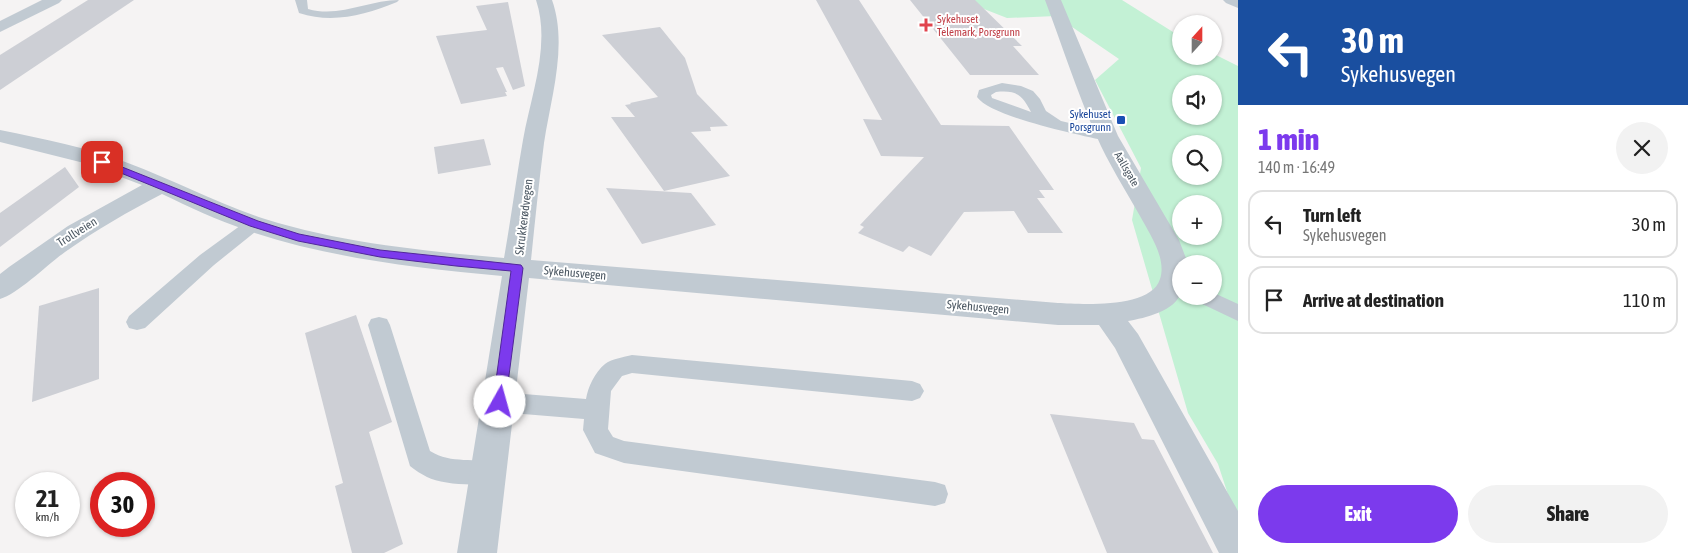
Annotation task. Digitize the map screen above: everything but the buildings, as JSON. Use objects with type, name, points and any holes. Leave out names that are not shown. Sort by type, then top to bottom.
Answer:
[{"type":"street","points":[[0,27],[54,0]]},
{"type":"street","name":"Skrukkerødvegen","points":[[477,553],[500,402],[548,50],[548,18],[544,0]]},
{"type":"street","name":"Aallsgate","points":[[1053,0],[1107,136],[1166,240],[1172,256]]},
{"type":"street","points":[[1231,0],[1238,3]]},
{"type":"street","name":"Sykehusvegen","points":[[0,136],[85,157],[119,168],[254,224],[298,237],[380,253],[456,263],[848,298],[1058,314],[1107,315],[1142,308],[1172,289]]},
{"type":"street","name":"Trollveien","points":[[0,289],[58,244],[107,213],[160,185]]},
{"type":"street","points":[[1107,315],[1127,342],[1238,549]]},
{"type":"lane","points":[[301,0],[303,11],[322,16],[348,12],[394,0]]},
{"type":"lane","points":[[1056,124],[1107,136]]},
{"type":"lane","points":[[137,322],[207,260],[254,224]]},
{"type":"lane","points":[[1222,305],[1238,313]]},
{"type":"lane","points":[[379,325],[419,458],[436,469],[489,473]]},
{"type":"lane","points":[[912,391],[632,364],[614,369],[606,378],[599,391],[595,430],[604,445],[624,452],[935,494]]},
{"type":"lane","points":[[500,402],[597,410]]},
{"type":"green space","points":[[961,0],[1122,0],[1172,31],[1172,65],[1222,65],[1222,58],[1238,66],[1238,525],[1218,464],[1188,413],[1132,220],[1141,168],[1095,80],[1119,59],[1056,16],[1007,18]]},
{"type":"place","name":"Sykehuset Telemark, Porsgrunn","points":[[926,25]]},
{"type":"place","name":"Sykehuset Porsgrunn","points":[[1121,120]]},
{"type":"route","points":[[102,162],[254,224],[298,237],[380,253],[456,263],[517,268],[500,402]]}]
